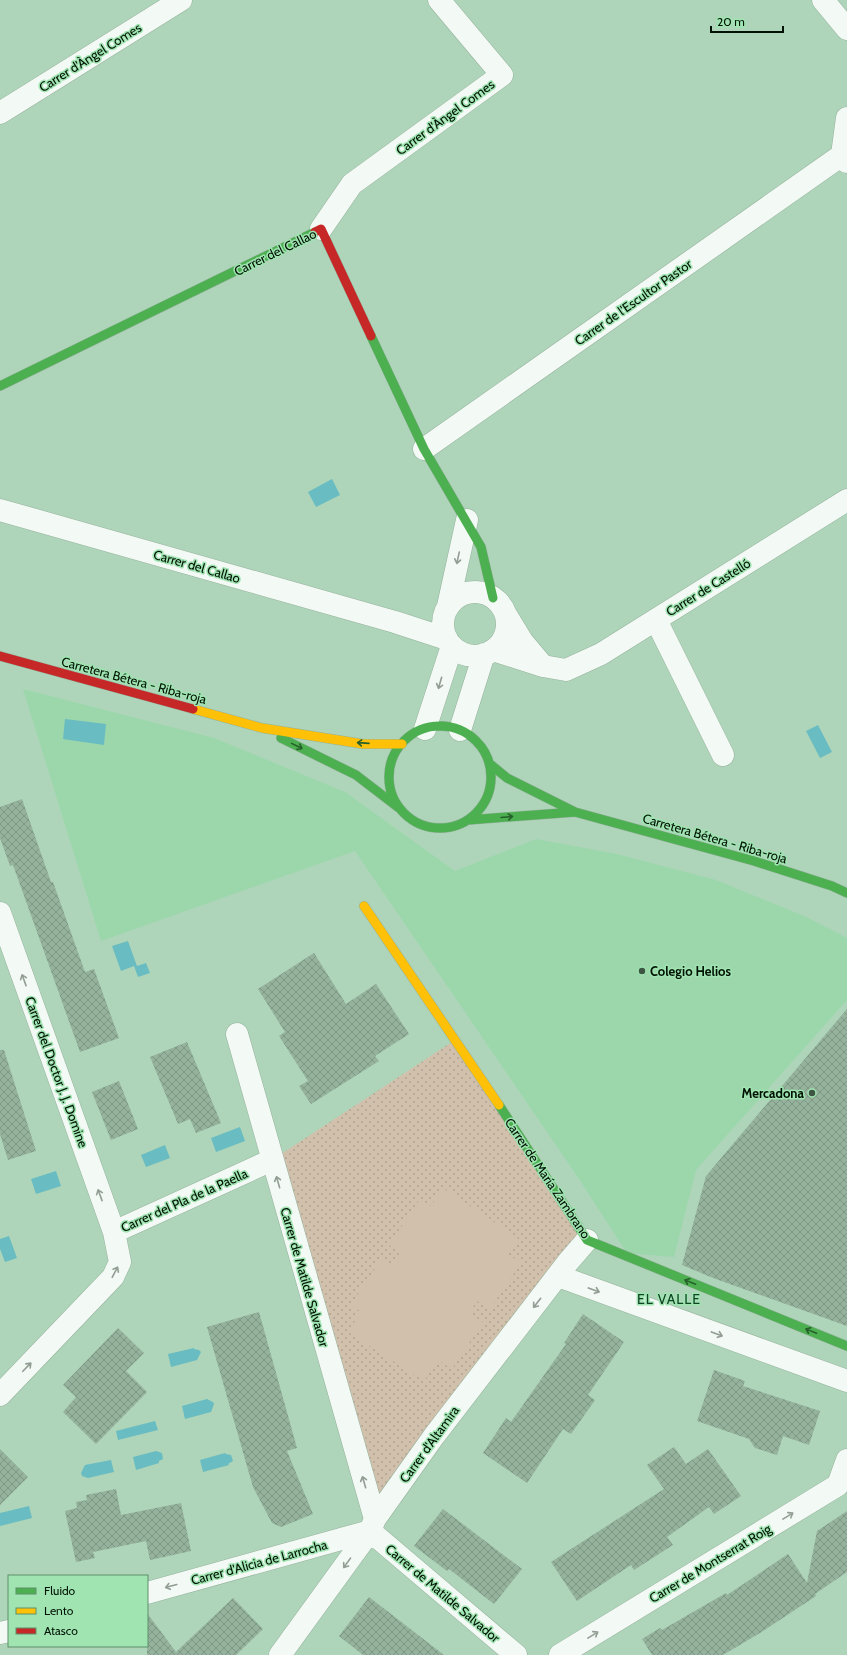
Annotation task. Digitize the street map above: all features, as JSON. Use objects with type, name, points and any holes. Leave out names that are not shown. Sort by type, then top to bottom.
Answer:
[{"type":"street","name":"Carrer d'Àngel Comes","points":[[0,113],[180,0]]},
{"type":"street","name":"Carrer d'Àngel Comes","points":[[321,229],[352,184],[502,75],[439,0]]},
{"type":"street","points":[[823,0],[847,29]]},
{"type":"street","points":[[844,158],[847,118]]},
{"type":"street","name":"Carrer de l'Escultor Pastor","points":[[424,449],[844,158]]},
{"type":"street","name":"Carrer del Callao","points":[[0,386],[321,229],[424,449],[481,547],[499,606],[522,641],[543,666]]},
{"type":"street","name":"Carrer de Castelló","points":[[543,666],[566,670],[601,654],[847,500]]},
{"type":"street","name":"Carrer del Callao","points":[[0,510],[395,622],[449,643]]},
{"type":"street","points":[[425,729],[449,643],[443,622],[466,520]]},
{"type":"street","points":[[446,610],[455,599],[464,594],[474,592],[484,593],[499,606],[507,623],[501,642],[489,652],[475,656],[467,655],[449,643]]},
{"type":"street","name":"Carrer del Callao","points":[[395,622],[446,610]]},
{"type":"street","points":[[656,620],[723,755]]},
{"type":"street","points":[[489,652],[543,666]]},
{"type":"street","points":[[460,730],[489,652]]},
{"type":"street","name":"Carretera Bétera - Riba-roja","points":[[0,656],[262,728],[363,744],[402,744]]},
{"type":"street","points":[[437,726],[460,730],[473,739],[483,750],[490,764],[491,780],[488,796],[480,810],[468,820],[454,826],[440,828],[425,826],[411,819],[400,809],[392,793],[389,776],[393,759],[402,744],[413,734],[437,726]]},
{"type":"street","name":"Carretera Bétera - Riba-roja","points":[[262,728],[356,775],[400,809]]},
{"type":"street","name":"Carretera Bétera - Riba-roja","points":[[490,764],[507,778],[575,812],[754,861],[832,886],[847,893]]},
{"type":"street","name":"Carretera Bétera - Riba-roja","points":[[468,820],[575,812]]},
{"type":"street","name":"Carrer de María Zambrano","points":[[364,906],[501,1107],[587,1240],[847,1346]]},
{"type":"street","name":"Carrer del Doctor J. J. Domine","points":[[0,913],[114,1232]]},
{"type":"street","name":"Carrer de Matilde Salvador","points":[[237,1034],[373,1525],[516,1655]]},
{"type":"street","name":"Carrer del Pla de la Paella","points":[[0,1395],[113,1277],[120,1262],[114,1232],[272,1160]]},
{"type":"street","name":"Carrer d'Altamira","points":[[280,1655],[373,1525],[434,1436],[587,1240]]},
{"type":"street","points":[[558,1276],[847,1381]]},
{"type":"street","name":"Carrer de Montserrat Roig","points":[[560,1655],[838,1485],[847,1460]]},
{"type":"street","name":"Carrer d'Alicia de Larrocha","points":[[148,1593],[373,1525]]},
{"type":"shaded area","name":"Colegio Helios","points":[[23,689],[214,738],[345,792],[455,871],[536,839],[617,854],[716,880],[804,916],[847,938],[847,1000],[696,1170],[674,1257],[627,1253],[577,1176],[355,851],[101,941]]},
{"type":"shaded area","points":[[455,1040],[587,1240],[375,1519],[272,1160]]},
{"type":"shaded area","points":[[443,1188],[518,1238],[508,1254],[521,1263],[490,1309],[477,1301],[469,1313],[483,1322],[452,1369],[438,1360],[424,1381],[348,1332],[361,1312],[351,1305],[382,1258],[392,1265],[400,1252],[389,1245],[420,1199],[431,1206]]},
{"type":"water","points":[[332,479],[340,495],[316,507],[308,492]]},
{"type":"water","points":[[65,719],[106,724],[104,745],[63,739]]},
{"type":"water","points":[[818,725],[832,752],[820,758],[806,731]]},
{"type":"water","points":[[128,941],[137,966],[146,963],[150,973],[138,977],[134,966],[121,971],[112,946]]},
{"type":"water","points":[[240,1127],[245,1141],[216,1152],[211,1138]]},
{"type":"water","points":[[165,1145],[170,1158],[146,1167],[141,1155]]},
{"type":"water","points":[[56,1171],[61,1186],[36,1194],[31,1179]]},
{"type":"water","points":[[9,1236],[17,1258],[5,1262],[0,1249],[0,1239]]},
{"type":"water","points":[[194,1348],[201,1352],[197,1360],[171,1367],[168,1354]]},
{"type":"water","points":[[207,1399],[214,1404],[211,1412],[185,1419],[182,1406]]},
{"type":"water","points":[[155,1421],[158,1430],[118,1440],[116,1431]]},
{"type":"water","points":[[156,1451],[162,1453],[163,1459],[159,1461],[159,1463],[136,1470],[133,1457]]},
{"type":"water","points":[[225,1453],[231,1455],[233,1461],[228,1464],[229,1465],[203,1472],[200,1460]]},
{"type":"water","points":[[111,1460],[114,1472],[88,1478],[82,1476],[81,1473],[85,1465]]},
{"type":"water","points":[[29,1506],[32,1518],[0,1526],[0,1513]]},
{"type":"building","points":[[22,799],[85,972],[94,969],[119,1038],[80,1052],[13,865],[10,866],[0,838],[0,807]]},
{"type":"building","points":[[314,953],[346,1004],[376,984],[409,1034],[375,1056],[379,1061],[311,1104],[299,1086],[308,1081],[279,1036],[285,1032],[258,989]]},
{"type":"building","name":"Mercadona","points":[[847,1009],[847,1326],[713,1278],[682,1265],[706,1176]]},
{"type":"building","points":[[187,1042],[221,1123],[196,1133],[190,1119],[178,1124],[150,1057]]},
{"type":"building","points":[[0,1050],[4,1050],[36,1151],[8,1160],[0,1134]]},
{"type":"building","points":[[119,1081],[138,1129],[111,1140],[92,1092]]},
{"type":"building","points":[[259,1312],[297,1448],[287,1451],[313,1514],[281,1527],[272,1523],[253,1487],[207,1327]]},
{"type":"building","points":[[583,1314],[624,1342],[588,1395],[595,1400],[571,1434],[563,1429],[527,1483],[483,1453],[506,1418],[511,1422],[566,1344],[564,1343]]},
{"type":"building","points":[[118,1328],[144,1353],[126,1371],[147,1392],[96,1444],[63,1412],[76,1397],[63,1385]]},
{"type":"building","points":[[714,1370],[745,1381],[743,1386],[820,1411],[809,1445],[783,1436],[777,1455],[755,1448],[749,1439],[697,1421]]},
{"type":"building","points":[[674,1447],[686,1464],[708,1449],[741,1496],[714,1514],[709,1507],[667,1537],[673,1545],[634,1570],[631,1565],[577,1601],[551,1562],[664,1489],[647,1465]]},
{"type":"building","points":[[0,1449],[28,1477],[0,1505]]},
{"type":"building","points":[[116,1489],[121,1515],[181,1503],[191,1551],[150,1560],[146,1541],[93,1552],[95,1558],[76,1562],[65,1511],[77,1508],[76,1502],[87,1500],[86,1495]]},
{"type":"building","points":[[443,1509],[522,1569],[494,1604],[449,1569],[447,1571],[414,1546]]},
{"type":"building","points":[[847,1511],[847,1572],[815,1594],[816,1596],[760,1633],[723,1655],[652,1655],[642,1639],[660,1628],[662,1630],[726,1593],[727,1595],[788,1554],[807,1583],[817,1531]]},
{"type":"building","points":[[369,1597],[444,1655],[363,1655],[339,1636]]},
{"type":"building","points":[[233,1598],[263,1629],[236,1655],[147,1655],[148,1614],[176,1652]]},
{"type":"traffic: fast","points":[[0,386],[315,232]]},
{"type":"traffic: fast","points":[[371,336],[424,449],[481,547],[493,598]]},
{"type":"traffic: fast","points":[[440,726],[459,730],[476,741],[487,758],[491,777],[487,796],[476,813],[459,824],[440,828],[421,824],[404,813],[393,796],[389,777],[393,758],[404,741],[421,730],[440,726]]},
{"type":"traffic: fast","points":[[281,738],[356,775],[399,808]]},
{"type":"traffic: fast","points":[[490,764],[507,778],[575,812],[754,861],[832,886],[847,893]]},
{"type":"traffic: fast","points":[[468,820],[575,812]]},
{"type":"traffic: fast","points":[[499,1105],[587,1240],[847,1346]]},
{"type":"traffic: slow","points":[[193,709],[262,728],[363,744],[402,744]]},
{"type":"traffic: slow","points":[[364,906],[499,1105]]},
{"type":"traffic: jam","points":[[315,232],[321,229],[371,336]]},
{"type":"traffic: jam","points":[[0,656],[193,709]]},
{"type":"place","name":"Colegio Helios","points":[[642,971]]},
{"type":"place","name":"Mercadona","points":[[812,1093]]},
{"type":"district","name":"EL VALLE","points":[[669,1299]]}]
